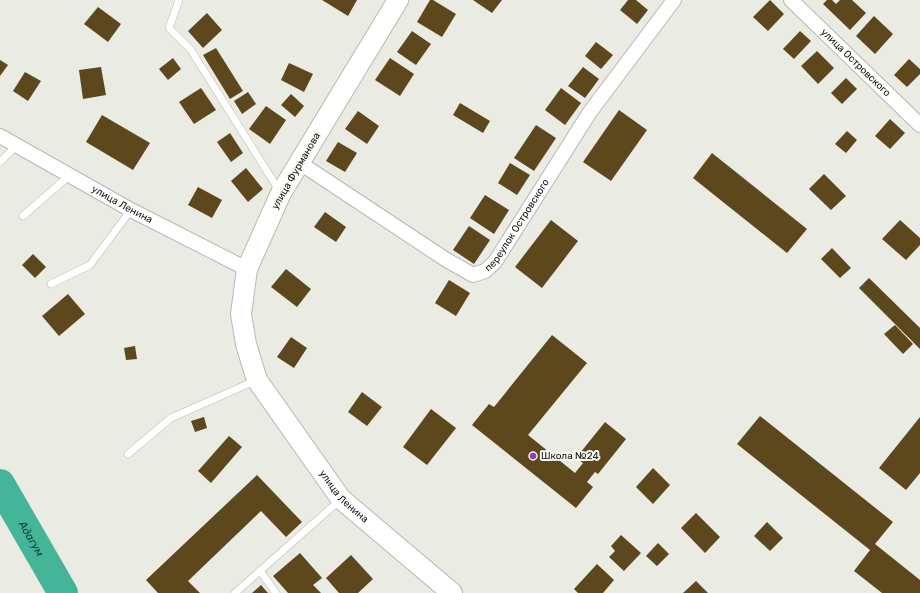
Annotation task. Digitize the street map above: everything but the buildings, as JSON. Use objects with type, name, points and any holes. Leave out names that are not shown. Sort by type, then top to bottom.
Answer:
[{"type":"main road","name":"улица Фурманова","points":[[257,380],[246,344],[241,314],[247,269],[281,193],[398,0]]},
{"type":"main road","name":"улица Ленина","points":[[257,380],[341,499],[452,593]]},
{"type":"street","name":"переулок Островского","points":[[300,163],[445,259],[473,274],[485,271],[495,262],[590,112],[674,0]]},
{"type":"street","name":"улица Островского","points":[[791,0],[920,125]]},
{"type":"street","name":"улица Ленина","points":[[0,136],[131,210],[247,269]]},
{"type":"lane","points":[[179,0],[169,28],[191,50],[281,193]]},
{"type":"lane","points":[[0,162],[16,146]]},
{"type":"lane","points":[[23,216],[70,175]]},
{"type":"lane","points":[[51,284],[90,265],[131,210]]},
{"type":"lane","points":[[128,454],[171,418],[257,380]]},
{"type":"lane","points":[[235,593],[341,499]]},
{"type":"lane","points":[[260,571],[276,593]]},
{"type":"waterway","name":"Адагум","points":[[0,484],[63,593]]},
{"type":"place","name":"Школа №24","points":[[533,456]]}]
